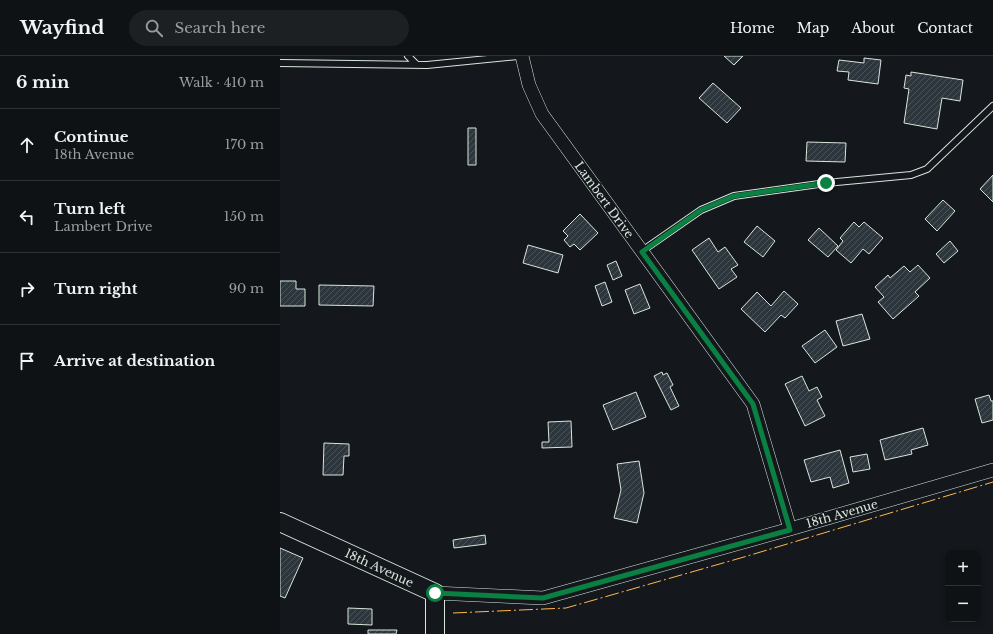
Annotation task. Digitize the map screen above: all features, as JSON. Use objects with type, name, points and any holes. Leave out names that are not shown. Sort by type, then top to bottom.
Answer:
[{"type":"street","name":"Lambert Drive","points":[[522,56],[529,85],[542,114],[753,404],[790,530]]},
{"type":"street","name":"18th Avenue","points":[[280,522],[435,593],[543,598],[790,530],[993,470]]},
{"type":"street","points":[[435,593],[435,634]]},
{"type":"lane","points":[[408,56],[417,65]]},
{"type":"lane","points":[[280,63],[417,65],[455,63],[518,56]]},
{"type":"lane","points":[[642,252],[701,210],[734,196],[826,183],[910,175],[927,169],[993,106]]},
{"type":"building","points":[[724,56],[743,56],[734,65]]},
{"type":"building","points":[[864,58],[881,60],[878,84],[848,80],[849,72],[837,71],[839,60],[864,63]]},
{"type":"building","points":[[911,72],[963,80],[960,101],[942,98],[937,129],[904,123],[909,89],[904,88],[906,75],[911,76]]},
{"type":"building","points":[[713,83],[741,108],[727,123],[699,98]]},
{"type":"building","points":[[468,128],[476,128],[476,165],[468,165]]},
{"type":"building","points":[[807,142],[846,143],[845,162],[806,161]]},
{"type":"building","points":[[993,175],[993,202],[980,189]]},
{"type":"building","points":[[943,200],[955,211],[937,231],[925,219]]},
{"type":"building","points":[[580,214],[598,233],[580,250],[574,244],[570,247],[564,240],[568,236],[563,231]]},
{"type":"building","points":[[854,222],[859,227],[864,222],[883,238],[869,254],[863,249],[851,263],[836,250],[843,241],[840,238]]},
{"type":"building","points":[[757,226],[775,241],[763,257],[744,242]]},
{"type":"building","points":[[819,228],[838,246],[828,257],[808,240]]},
{"type":"building","points":[[709,238],[718,252],[725,247],[738,265],[731,269],[737,277],[719,289],[692,250]]},
{"type":"building","points":[[950,241],[958,251],[944,263],[936,254]]},
{"type":"building","points":[[528,245],[563,255],[558,273],[523,263]]},
{"type":"building","points":[[616,261],[622,276],[613,280],[607,265]]},
{"type":"building","points":[[918,265],[930,278],[915,292],[919,296],[893,319],[878,302],[884,297],[875,287],[888,275],[890,278],[904,266],[910,272]]},
{"type":"building","points":[[280,281],[296,281],[296,289],[305,289],[305,306],[280,306]]},
{"type":"building","points":[[605,282],[612,302],[602,306],[595,286]]},
{"type":"building","points":[[640,284],[650,308],[634,314],[625,290]]},
{"type":"building","points":[[319,285],[374,286],[373,306],[319,305]]},
{"type":"building","points":[[784,291],[798,304],[785,318],[781,315],[765,332],[741,309],[757,292],[771,306]]},
{"type":"building","points":[[862,314],[870,339],[843,346],[836,321]]},
{"type":"building","points":[[825,330],[837,347],[815,363],[802,346]]},
{"type":"building","points":[[662,372],[663,375],[667,373],[673,385],[670,387],[679,406],[671,410],[654,376]]},
{"type":"building","points":[[802,376],[809,391],[817,387],[822,397],[817,400],[825,416],[805,426],[785,384]]},
{"type":"building","points":[[636,392],[646,417],[613,430],[603,405]]},
{"type":"building","points":[[989,395],[991,401],[993,401],[993,420],[982,423],[975,399]]},
{"type":"building","points":[[571,421],[572,447],[542,448],[542,442],[549,442],[548,422]]},
{"type":"building","points":[[923,428],[928,445],[911,450],[912,454],[885,460],[880,440]]},
{"type":"building","points":[[324,443],[349,444],[349,456],[344,456],[343,475],[323,475]]},
{"type":"building","points":[[840,450],[849,483],[833,488],[830,477],[811,482],[804,460]]},
{"type":"building","points":[[867,454],[870,469],[853,472],[850,457]]},
{"type":"building","points":[[639,461],[644,493],[637,523],[614,518],[621,490],[617,464]]},
{"type":"building","points":[[485,535],[486,544],[454,548],[453,540]]},
{"type":"building","points":[[280,548],[303,558],[285,598],[280,596]]},
{"type":"building","points":[[348,608],[372,609],[372,625],[348,624]]},
{"type":"building","points":[[368,630],[397,630],[396,634],[368,634]]},
{"type":"power","points":[[453,613],[566,608],[744,557],[993,482]]},
{"type":"route","points":[[435,593],[543,598],[790,530],[753,404],[642,252],[701,210],[734,196],[826,183]]}]
